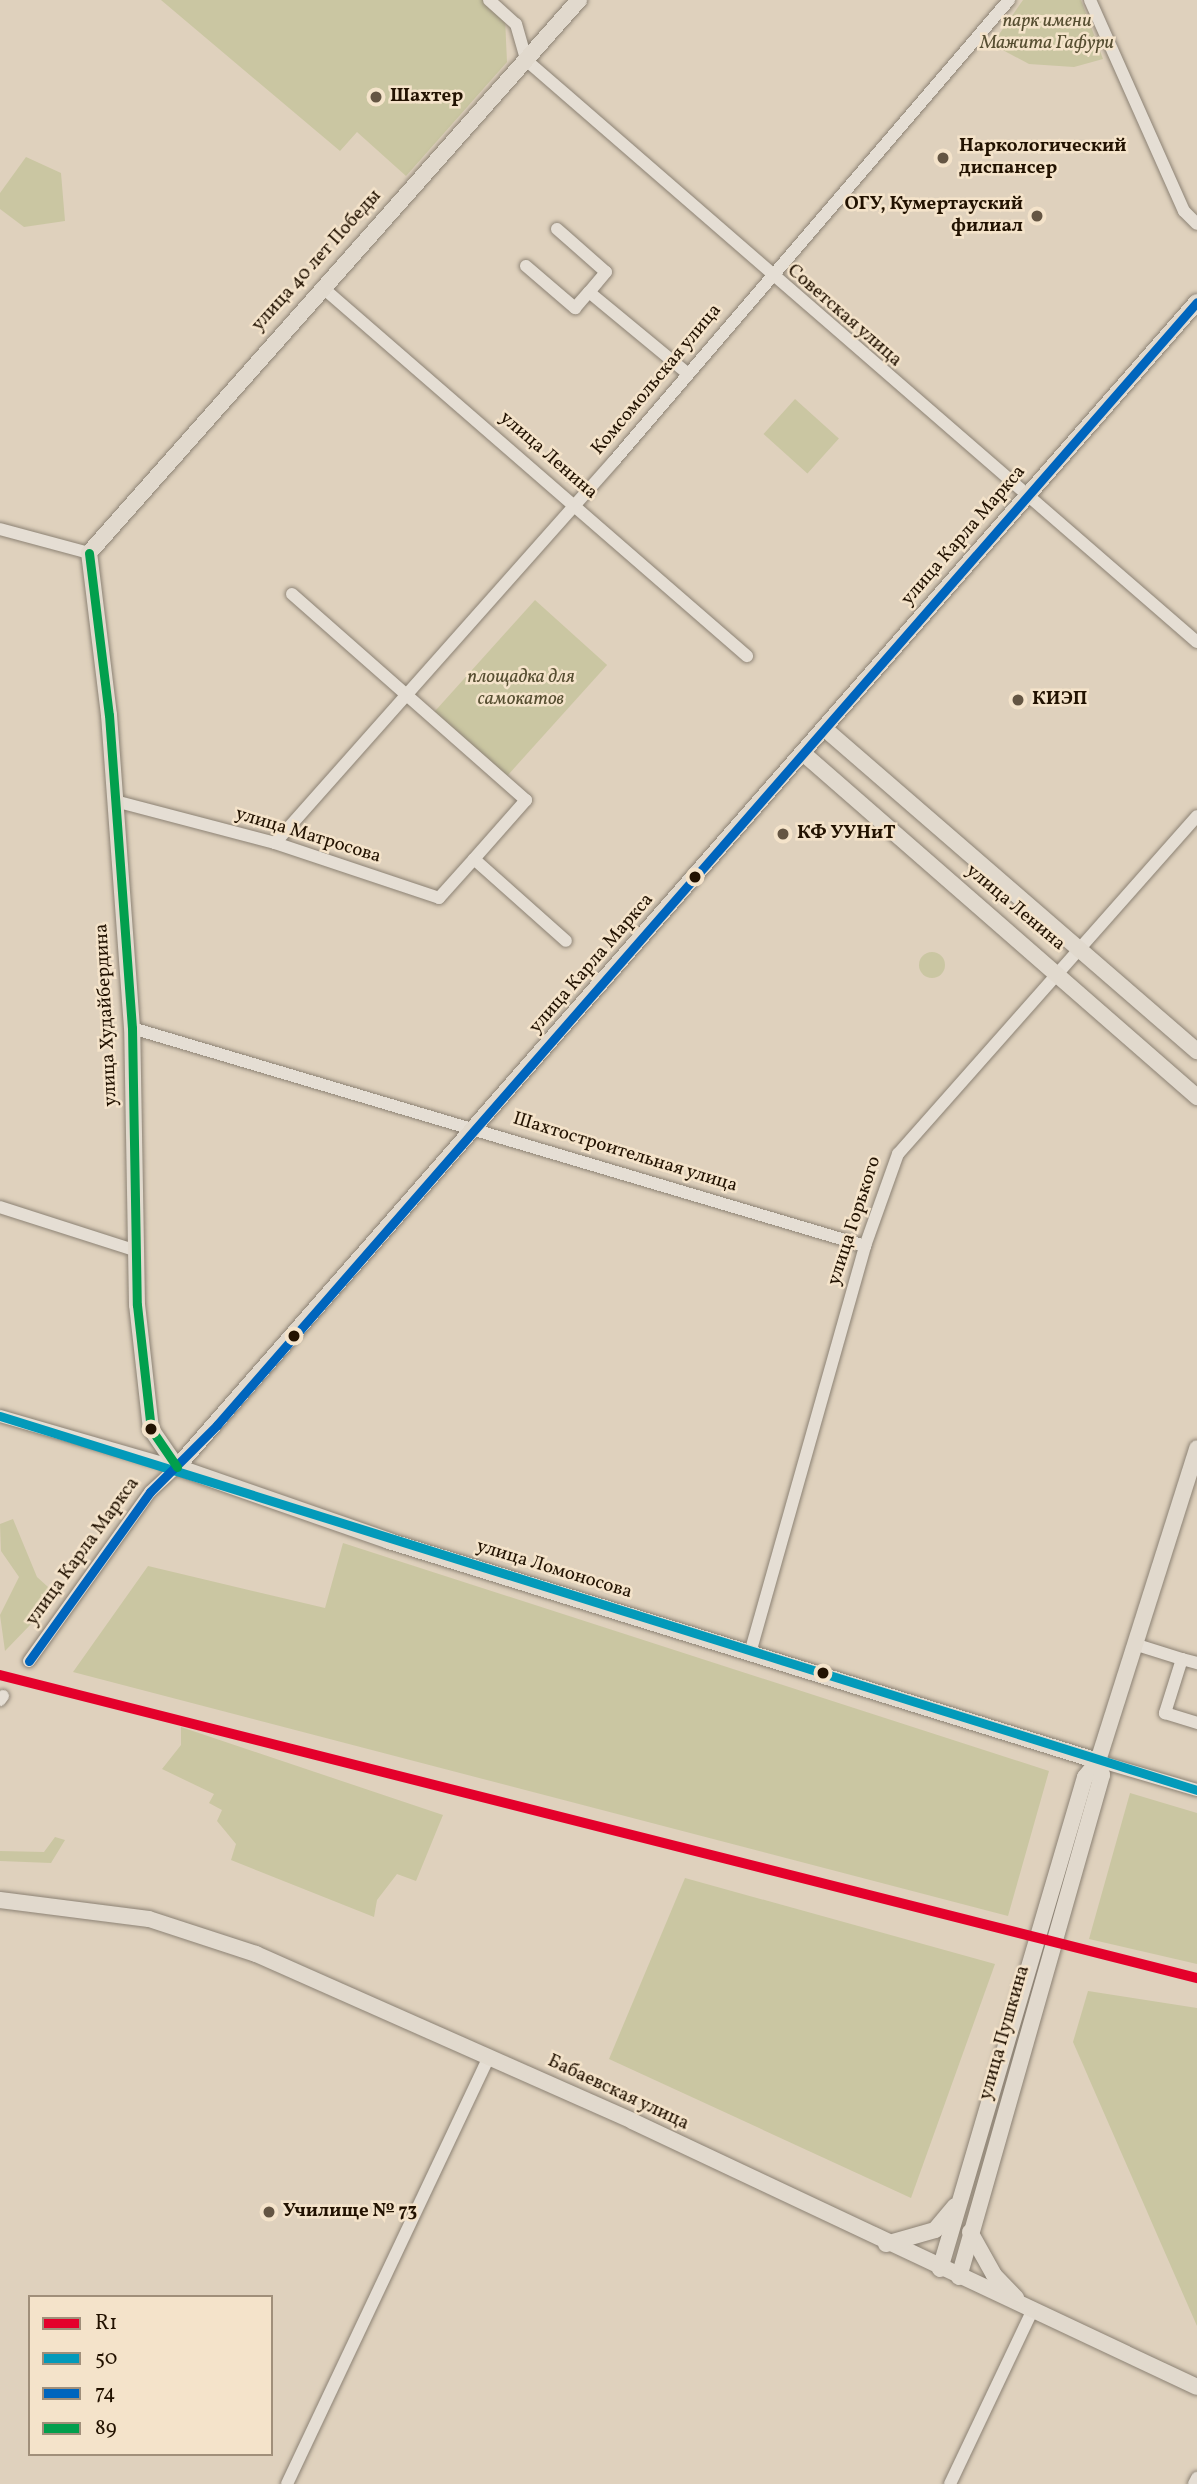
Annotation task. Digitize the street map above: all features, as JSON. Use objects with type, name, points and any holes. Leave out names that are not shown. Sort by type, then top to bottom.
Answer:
[{"type":"main road","name":"улица 40 лет Победы","points":[[89,553],[579,0]]},
{"type":"main road","name":"улица Карла Маркса","points":[[177,1467],[1197,302]]},
{"type":"main road","name":"улица Худайбердина","points":[[89,553],[115,802],[132,1028],[137,1251],[151,1429],[177,1467]]},
{"type":"main road","name":"улица Ленина","points":[[825,729],[1197,1051]]},
{"type":"main road","name":"улица Ленина","points":[[804,754],[1059,973],[1197,1097]]},
{"type":"main road","name":"улица Пушкина","points":[[940,2269],[1085,1777],[1098,1761],[1197,1448]]},
{"type":"main road","name":"улица Ломоносова","points":[[177,1467],[750,1653],[1098,1761]]},
{"type":"main road","name":"улица Пушкина","points":[[959,2277],[1102,1775],[1098,1761]]},
{"type":"main road","name":"Бабаевская улица","points":[[0,1900],[173,1927],[256,1954],[489,2057],[885,2244],[1197,2387]]},
{"type":"main road","points":[[885,2244],[935,2230],[961,2198]]},
{"type":"main road","points":[[970,2232],[994,2275],[1032,2311]]},
{"type":"street","points":[[489,0],[516,24],[526,60]]},
{"type":"street","name":"Комсомольская улица","points":[[275,843],[572,506],[1009,0]]},
{"type":"street","points":[[1090,0],[1184,211],[1197,224]]},
{"type":"street","name":"Советская улица","points":[[526,60],[770,278],[1197,642]]},
{"type":"street","points":[[526,266],[575,308],[606,272],[557,229]]},
{"type":"street","name":"улица Ленина","points":[[322,287],[747,656]]},
{"type":"street","points":[[589,292],[687,373]]},
{"type":"street","points":[[0,529],[89,553]]},
{"type":"street","points":[[292,594],[407,694]]},
{"type":"street","name":"улица Матросова","points":[[115,802],[275,843],[439,898],[526,800],[407,694]]},
{"type":"street","name":"улица Горького","points":[[750,1653],[865,1246],[898,1154],[1197,816]]},
{"type":"street","points":[[474,859],[566,941]]},
{"type":"street","name":"Шахтостроительная улица","points":[[132,1028],[476,1128],[865,1246]]},
{"type":"street","points":[[0,1207],[137,1251]]},
{"type":"street","name":"улица Ломоносова","points":[[0,1416],[177,1467]]},
{"type":"street","name":"улица Карла Маркса","points":[[29,1661],[150,1492],[177,1467]]},
{"type":"street","points":[[1134,1644],[1197,1663]]},
{"type":"street","points":[[1182,1659],[1165,1713],[1197,1723]]},
{"type":"street","points":[[1098,1761],[1197,1790]]},
{"type":"street","points":[[287,2484],[489,2057]]},
{"type":"street","points":[[950,2484],[1032,2311]]},
{"type":"street","points":[[1194,2484],[1197,2478]]},
{"type":"green space","name":"Шахтер","points":[[161,0],[485,0],[505,18],[507,62],[406,176],[357,132],[340,151]]},
{"type":"green space","name":"парк имени Мажита Гафури","points":[[1023,0],[1081,0],[1103,59],[1074,67],[1029,64],[999,48],[993,43]]},
{"type":"green space","points":[[26,157],[61,173],[65,221],[24,227],[0,209],[0,193]]},
{"type":"green space","points":[[795,399],[839,438],[807,473],[764,434]]},
{"type":"green space","name":"площадка для самокатов","points":[[535,600],[607,665],[505,778],[433,713]]},
{"type":"green space","points":[[932,952],[941,956],[945,965],[941,974],[932,978],[923,974],[919,965],[923,956]]},
{"type":"green space","points":[[13,1519],[37,1577],[58,1596],[5,1651],[0,1615],[19,1577],[1,1551],[0,1524]]},
{"type":"green space","points":[[343,1543],[1049,1771],[1008,1916],[73,1672],[148,1566],[325,1608]]},
{"type":"green space","points":[[181,1727],[443,1815],[416,1881],[397,1874],[377,1900],[374,1917],[231,1860],[236,1844],[217,1821],[222,1810],[209,1803],[214,1794],[162,1769],[181,1745]]},
{"type":"green space","points":[[1130,1793],[1197,1813],[1197,1964],[1089,1939]]},
{"type":"green space","points":[[55,1837],[65,1840],[51,1863],[0,1861],[0,1851],[44,1852]]},
{"type":"green space","points":[[685,1878],[995,1964],[911,2198],[609,2059]]},
{"type":"green space","points":[[1088,1991],[1197,2008],[1197,2326],[1073,2042]]},
{"type":"transit line","name":"74","points":[[29,1661],[150,1492],[217,1425],[1197,302]]},
{"type":"transit line","name":"89","points":[[89,553],[109,715],[132,1028],[137,1305],[151,1429],[177,1467]]},
{"type":"transit line","name":"50","points":[[0,1416],[1197,1790]]},
{"type":"transit line","name":"R1","points":[[0,1675],[1197,1978]]},
{"type":"place","name":"Шахтер","points":[[376,97]]},
{"type":"place","name":"Наркологический диспансер","points":[[943,158]]},
{"type":"place","name":"ОГУ, Кумертауский филиал","points":[[1037,216]]},
{"type":"place","name":"КИЭП","points":[[1018,700]]},
{"type":"place","name":"КФ УУНиТ","points":[[783,834]]},
{"type":"place","name":"Училище № 73","points":[[269,2212]]}]
